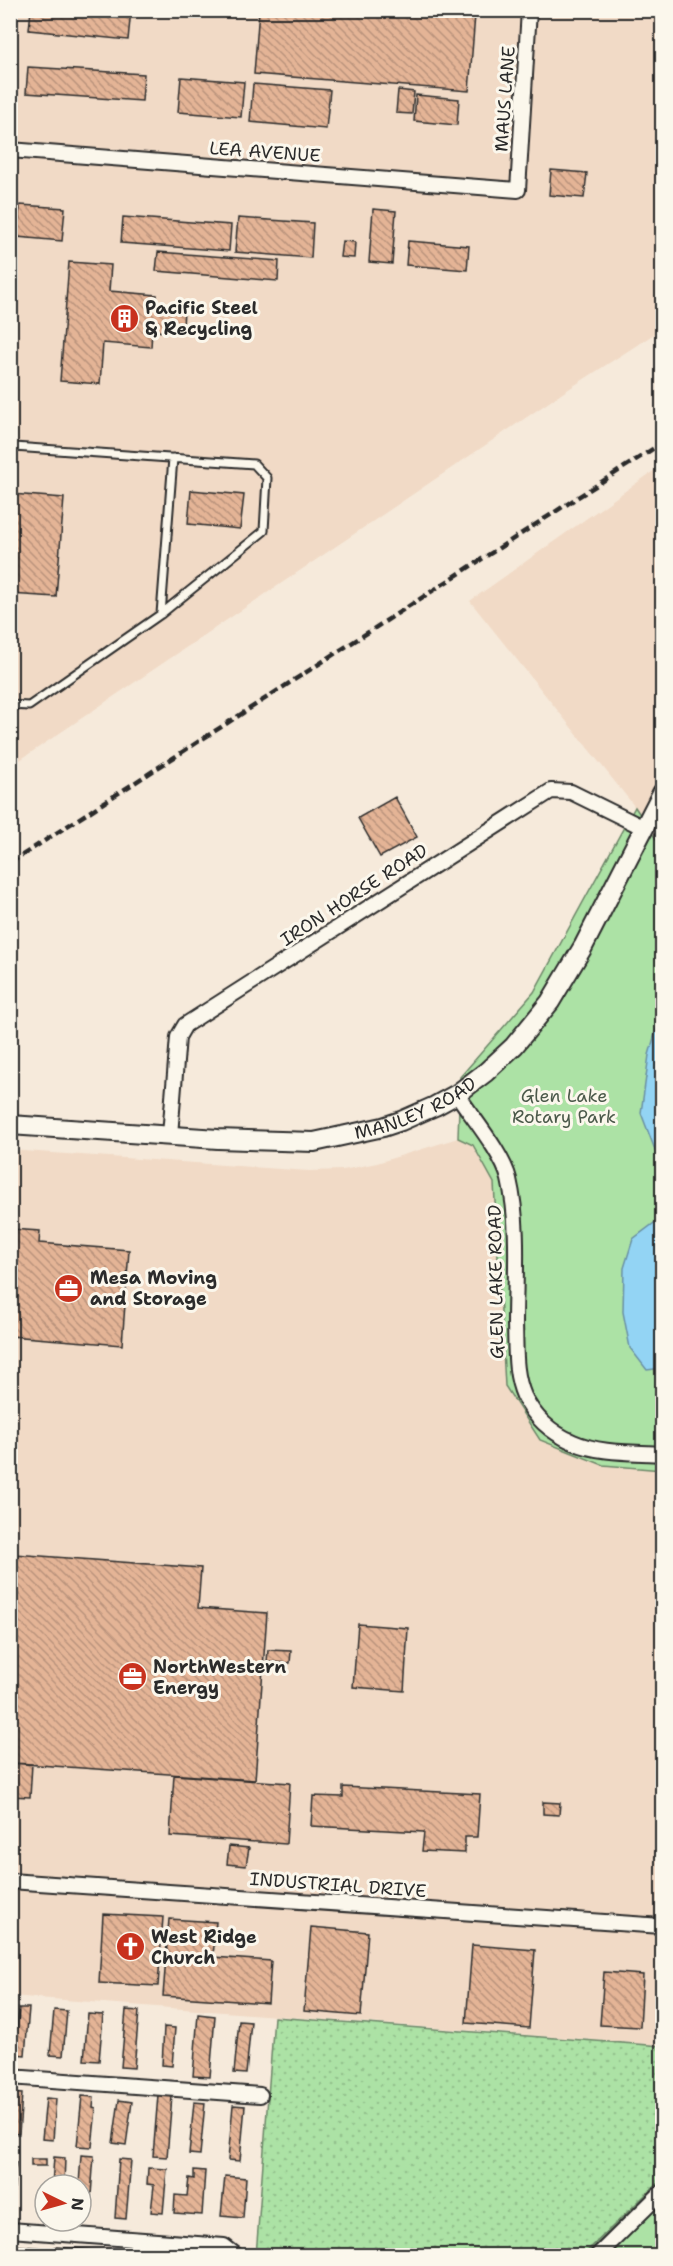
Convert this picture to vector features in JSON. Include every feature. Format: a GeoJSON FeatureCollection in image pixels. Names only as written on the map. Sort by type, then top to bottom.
{"type":"FeatureCollection","features":[{"type":"Feature","properties":{"kind":"street","name":"MAUS LANE"},"geometry":{"type":"LineString","coordinates":[[518,190],[529,10]]}},
{"type":"Feature","properties":{"kind":"street","name":"LEA AVENUE"},"geometry":{"type":"LineString","coordinates":[[10,150],[518,190]]}},
{"type":"Feature","properties":{"kind":"street","name":"IRON HORSE ROAD"},"geometry":{"type":"LineString","coordinates":[[170,1135],[178,1037],[185,1025],[195,1018],[550,791],[571,792],[644,828]]}},
{"type":"Feature","properties":{"kind":"street","name":"MANLEY ROAD"},"geometry":{"type":"LineString","coordinates":[[10,1125],[314,1142],[401,1121],[457,1094],[486,1072],[514,1046],[550,1002],[582,947],[663,793]]}},
{"type":"Feature","properties":{"kind":"street","name":"GLEN LAKE ROAD"},"geometry":{"type":"LineString","coordinates":[[457,1094],[491,1144],[509,1176],[513,1201],[516,1369],[524,1396],[551,1430],[574,1442],[597,1449],[663,1454]]}},
{"type":"Feature","properties":{"kind":"street","name":"INDUSTRIAL DRIVE"},"geometry":{"type":"LineString","coordinates":[[10,1881],[663,1926]]}},
{"type":"Feature","properties":{"kind":"street"},"geometry":{"type":"LineString","coordinates":[[10,2077],[260,2095]]}},
{"type":"Feature","properties":{"kind":"street"},"geometry":{"type":"LineString","coordinates":[[597,2256],[663,2192]]}},
{"type":"Feature","properties":{"kind":"street"},"geometry":{"type":"LineString","coordinates":[[10,2230],[224,2246],[237,2256]]}},
{"type":"Feature","properties":{"kind":"lane"},"geometry":{"type":"LineString","coordinates":[[10,705],[29,706],[161,615],[264,531],[267,478],[254,464],[14,447]]}},
{"type":"Feature","properties":{"kind":"lane"},"geometry":{"type":"LineString","coordinates":[[161,615],[173,458]]}},
{"type":"Feature","properties":{"kind":"shaded area"},"geometry":{"type":"Polygon","coordinates":[[[11,11],[662,11],[662,329],[564,392],[11,766],[11,11]]]}},
{"type":"Feature","properties":{"kind":"shaded area"},"geometry":{"type":"Polygon","coordinates":[[[662,465],[662,848],[635,807],[470,601],[662,465]]]}},
{"type":"Feature","properties":{"kind":"shaded area"},"geometry":{"type":"Polygon","coordinates":[[[458,1138],[473,1145],[494,1183],[505,1387],[540,1440],[603,1465],[662,1470],[662,2045],[11,1996],[10,1150],[309,1171],[343,1170],[377,1163],[458,1138]]]}},
{"type":"Feature","properties":{"kind":"green space","name":"Glen Lake Rotary Park"},"geometry":{"type":"Polygon","coordinates":[[[635,807],[662,848],[662,1470],[603,1465],[540,1440],[505,1386],[494,1183],[473,1145],[458,1138],[460,1077],[534,992],[635,807]]]}},
{"type":"Feature","properties":{"kind":"green space"},"geometry":{"type":"Polygon","coordinates":[[[274,2017],[662,2046],[662,2179],[583,2255],[256,2256],[274,2017]]]}},
{"type":"Feature","properties":{"kind":"green space"},"geometry":{"type":"Polygon","coordinates":[[[662,2179],[662,2255],[605,2255],[589,2250],[662,2179]]]}},
{"type":"Feature","properties":{"kind":"water"},"geometry":{"type":"Polygon","coordinates":[[[662,1014],[662,1181],[657,1155],[641,1113],[649,1055],[662,1014]]]}},
{"type":"Feature","properties":{"kind":"water"},"geometry":{"type":"Polygon","coordinates":[[[662,1198],[662,1368],[647,1370],[630,1348],[623,1312],[624,1268],[633,1239],[658,1220],[662,1198]]]}},
{"type":"Feature","properties":{"kind":"building"},"geometry":{"type":"Polygon","coordinates":[[[31,10],[131,10],[128,40],[29,30],[31,10]]]}},
{"type":"Feature","properties":{"kind":"building"},"geometry":{"type":"Polygon","coordinates":[[[259,10],[414,10],[475,15],[469,91],[254,74],[259,10]]]}},
{"type":"Feature","properties":{"kind":"building"},"geometry":{"type":"Polygon","coordinates":[[[28,67],[144,74],[142,101],[26,93],[28,67]]]}},
{"type":"Feature","properties":{"kind":"building"},"geometry":{"type":"Polygon","coordinates":[[[181,77],[244,82],[241,117],[178,112],[181,77]]]}},
{"type":"Feature","properties":{"kind":"building"},"geometry":{"type":"Polygon","coordinates":[[[253,84],[330,90],[326,129],[250,122],[253,84]]]}},
{"type":"Feature","properties":{"kind":"building"},"geometry":{"type":"Polygon","coordinates":[[[398,90],[414,92],[412,114],[396,113],[398,90]]]}},
{"type":"Feature","properties":{"kind":"building"},"geometry":{"type":"Polygon","coordinates":[[[416,95],[459,99],[457,125],[414,121],[416,95]]]}},
{"type":"Feature","properties":{"kind":"building"},"geometry":{"type":"Polygon","coordinates":[[[551,170],[587,173],[584,198],[549,195],[551,170]]]}},
{"type":"Feature","properties":{"kind":"building"},"geometry":{"type":"Polygon","coordinates":[[[20,205],[65,208],[62,241],[17,237],[20,205]]]}},
{"type":"Feature","properties":{"kind":"building"},"geometry":{"type":"Polygon","coordinates":[[[373,209],[396,211],[392,264],[369,262],[373,209]]]}},
{"type":"Feature","properties":{"kind":"building"},"geometry":{"type":"Polygon","coordinates":[[[123,217],[231,225],[229,251],[121,243],[123,217]]]}},
{"type":"Feature","properties":{"kind":"building"},"geometry":{"type":"Polygon","coordinates":[[[238,218],[313,223],[311,258],[235,252],[238,218]]]}},
{"type":"Feature","properties":{"kind":"building"},"geometry":{"type":"Polygon","coordinates":[[[342,241],[355,242],[354,258],[340,257],[342,241]]]}},
{"type":"Feature","properties":{"kind":"building"},"geometry":{"type":"Polygon","coordinates":[[[408,241],[469,246],[467,270],[406,265],[408,241]]]}},
{"type":"Feature","properties":{"kind":"building"},"geometry":{"type":"Polygon","coordinates":[[[158,252],[279,261],[278,281],[156,271],[158,252]]]}},
{"type":"Feature","properties":{"kind":"building","name":"Pacific Steel & Recycling"},"geometry":{"type":"Polygon","coordinates":[[[69,262],[111,265],[109,291],[157,295],[156,308],[184,310],[183,327],[170,325],[169,332],[152,331],[151,347],[103,343],[100,384],[60,381],[69,262]]]}},
{"type":"Feature","properties":{"kind":"building"},"geometry":{"type":"Polygon","coordinates":[[[191,490],[244,495],[240,529],[188,524],[191,490]]]}},
{"type":"Feature","properties":{"kind":"building"},"geometry":{"type":"Polygon","coordinates":[[[11,494],[64,498],[56,597],[10,594],[11,494]]]}},
{"type":"Feature","properties":{"kind":"building"},"geometry":{"type":"Polygon","coordinates":[[[395,797],[417,837],[380,857],[358,818],[395,797]]]}},
{"type":"Feature","properties":{"kind":"building","name":"Mesa Moving and Storage"},"geometry":{"type":"Polygon","coordinates":[[[10,1229],[40,1231],[39,1243],[129,1250],[122,1345],[10,1336],[10,1229]]]}},
{"type":"Feature","properties":{"kind":"building"},"geometry":{"type":"Polygon","coordinates":[[[14,1554],[201,1568],[198,1608],[267,1613],[255,1780],[10,1763],[17,1659],[10,1658],[10,1596],[14,1554]]]}},
{"type":"Feature","properties":{"kind":"building"},"geometry":{"type":"Polygon","coordinates":[[[358,1624],[408,1628],[404,1691],[353,1687],[358,1624]]]}},
{"type":"Feature","properties":{"kind":"building"},"geometry":{"type":"Polygon","coordinates":[[[268,1650],[291,1651],[290,1663],[267,1662],[268,1650]]]}},
{"type":"Feature","properties":{"kind":"building"},"geometry":{"type":"Polygon","coordinates":[[[10,1763],[32,1764],[30,1797],[10,1796],[10,1763]]]}},
{"type":"Feature","properties":{"kind":"building"},"geometry":{"type":"Polygon","coordinates":[[[174,1775],[290,1783],[286,1844],[170,1836],[174,1775]]]}},
{"type":"Feature","properties":{"kind":"building"},"geometry":{"type":"Polygon","coordinates":[[[343,1787],[480,1794],[477,1837],[465,1837],[465,1853],[422,1851],[424,1832],[311,1826],[313,1796],[343,1797],[343,1787]]]}},
{"type":"Feature","properties":{"kind":"building"},"geometry":{"type":"Polygon","coordinates":[[[543,1802],[560,1803],[559,1815],[543,1814],[543,1802]]]}},
{"type":"Feature","properties":{"kind":"building"},"geometry":{"type":"Polygon","coordinates":[[[229,1846],[249,1848],[246,1866],[227,1864],[229,1846]]]}},
{"type":"Feature","properties":{"kind":"building"},"geometry":{"type":"Polygon","coordinates":[[[103,1914],[163,1917],[158,1986],[99,1983],[103,1914]]]}},
{"type":"Feature","properties":{"kind":"building"},"geometry":{"type":"Polygon","coordinates":[[[169,1919],[216,1922],[213,1957],[271,1961],[268,2003],[163,1996],[169,1919]]]}},
{"type":"Feature","properties":{"kind":"building"},"geometry":{"type":"Polygon","coordinates":[[[311,1927],[368,1932],[361,2016],[304,2011],[311,1927]]]}},
{"type":"Feature","properties":{"kind":"building"},"geometry":{"type":"Polygon","coordinates":[[[472,1945],[535,1950],[529,2028],[466,2023],[472,1945]]]}},
{"type":"Feature","properties":{"kind":"building"},"geometry":{"type":"Polygon","coordinates":[[[604,1972],[643,1975],[640,2027],[600,2025],[604,1972]]]}},
{"type":"Feature","properties":{"kind":"building"},"geometry":{"type":"Polygon","coordinates":[[[19,2008],[29,2008],[25,2055],[15,2054],[19,2008]]]}},
{"type":"Feature","properties":{"kind":"building"},"geometry":{"type":"Polygon","coordinates":[[[54,2010],[67,2011],[63,2056],[50,2055],[54,2010]]]}},
{"type":"Feature","properties":{"kind":"building"},"geometry":{"type":"Polygon","coordinates":[[[126,2010],[139,2011],[134,2068],[121,2067],[126,2010]]]}},
{"type":"Feature","properties":{"kind":"building"},"geometry":{"type":"Polygon","coordinates":[[[88,2014],[103,2015],[99,2061],[84,2060],[88,2014]]]}},
{"type":"Feature","properties":{"kind":"building"},"geometry":{"type":"Polygon","coordinates":[[[198,2014],[215,2016],[210,2077],[193,2076],[198,2014]]]}},
{"type":"Feature","properties":{"kind":"building"},"geometry":{"type":"Polygon","coordinates":[[[239,2021],[251,2022],[246,2074],[234,2073],[239,2021]]]}},
{"type":"Feature","properties":{"kind":"building"},"geometry":{"type":"Polygon","coordinates":[[[164,2027],[175,2028],[172,2066],[162,2065],[164,2027]]]}},
{"type":"Feature","properties":{"kind":"building"},"geometry":{"type":"Polygon","coordinates":[[[10,2093],[22,2094],[19,2134],[10,2133],[10,2093]]]}},
{"type":"Feature","properties":{"kind":"building"},"geometry":{"type":"Polygon","coordinates":[[[158,2095],[172,2096],[167,2157],[153,2156],[158,2095]]]}},
{"type":"Feature","properties":{"kind":"building"},"geometry":{"type":"Polygon","coordinates":[[[82,2096],[94,2097],[93,2108],[96,2109],[92,2147],[77,2146],[82,2096]]]}},
{"type":"Feature","properties":{"kind":"building"},"geometry":{"type":"Polygon","coordinates":[[[46,2098],[56,2099],[53,2140],[42,2139],[46,2098]]]}},
{"type":"Feature","properties":{"kind":"building"},"geometry":{"type":"Polygon","coordinates":[[[119,2100],[132,2102],[126,2145],[113,2143],[119,2100]]]}},
{"type":"Feature","properties":{"kind":"building"},"geometry":{"type":"Polygon","coordinates":[[[194,2102],[205,2103],[200,2155],[189,2154],[194,2102]]]}},
{"type":"Feature","properties":{"kind":"building"},"geometry":{"type":"Polygon","coordinates":[[[233,2105],[245,2106],[240,2161],[228,2160],[233,2105]]]}},
{"type":"Feature","properties":{"kind":"building"},"geometry":{"type":"Polygon","coordinates":[[[81,2155],[94,2156],[93,2173],[80,2173],[81,2155]]]}},
{"type":"Feature","properties":{"kind":"building"},"geometry":{"type":"Polygon","coordinates":[[[54,2157],[65,2158],[64,2173],[53,2173],[54,2157]]]}},
{"type":"Feature","properties":{"kind":"building"},"geometry":{"type":"Polygon","coordinates":[[[31,2159],[46,2159],[46,2166],[31,2166],[31,2159]]]}},
{"type":"Feature","properties":{"kind":"building"},"geometry":{"type":"Polygon","coordinates":[[[119,2159],[131,2160],[126,2219],[115,2218],[119,2159]]]}},
{"type":"Feature","properties":{"kind":"building"},"geometry":{"type":"Polygon","coordinates":[[[10,2162],[16,2162],[13,2197],[10,2197],[10,2162]]]}},
{"type":"Feature","properties":{"kind":"building"},"geometry":{"type":"Polygon","coordinates":[[[148,2168],[167,2169],[163,2213],[151,2212],[154,2185],[147,2184],[148,2168]]]}},
{"type":"Feature","properties":{"kind":"building"},"geometry":{"type":"Polygon","coordinates":[[[194,2170],[205,2171],[202,2215],[174,2213],[175,2195],[187,2196],[189,2178],[194,2179],[194,2170]]]}},
{"type":"Feature","properties":{"kind":"building"},"geometry":{"type":"Polygon","coordinates":[[[225,2176],[246,2178],[243,2218],[221,2216],[225,2176]]]}},
{"type":"Feature","properties":{"kind":"building"},"geometry":{"type":"Polygon","coordinates":[[[10,2245],[43,2248],[42,2256],[10,2256],[10,2245]]]}},
{"type":"Feature","properties":{"kind":"building"},"geometry":{"type":"Polygon","coordinates":[[[55,2247],[107,2251],[106,2256],[54,2256],[55,2247]]]}},
{"type":"Feature","properties":{"kind":"building"},"geometry":{"type":"Polygon","coordinates":[[[116,2251],[165,2256],[116,2256],[116,2251]]]}},
{"type":"Feature","properties":{"kind":"railway"},"geometry":{"type":"LineString","coordinates":[[10,863],[662,443]]}},
{"type":"Feature","properties":{"kind":"place","name":"Pacific Steel & Recycling"},"geometry":{"type":"Point","coordinates":[124,318]}},
{"type":"Feature","properties":{"kind":"place","name":"Mesa Moving and Storage"},"geometry":{"type":"Point","coordinates":[69,1288]}},
{"type":"Feature","properties":{"kind":"place","name":"NorthWestern Energy"},"geometry":{"type":"Point","coordinates":[132,1677]}},
{"type":"Feature","properties":{"kind":"place","name":"West Ridge Church"},"geometry":{"type":"Point","coordinates":[130,1947]}}]}
